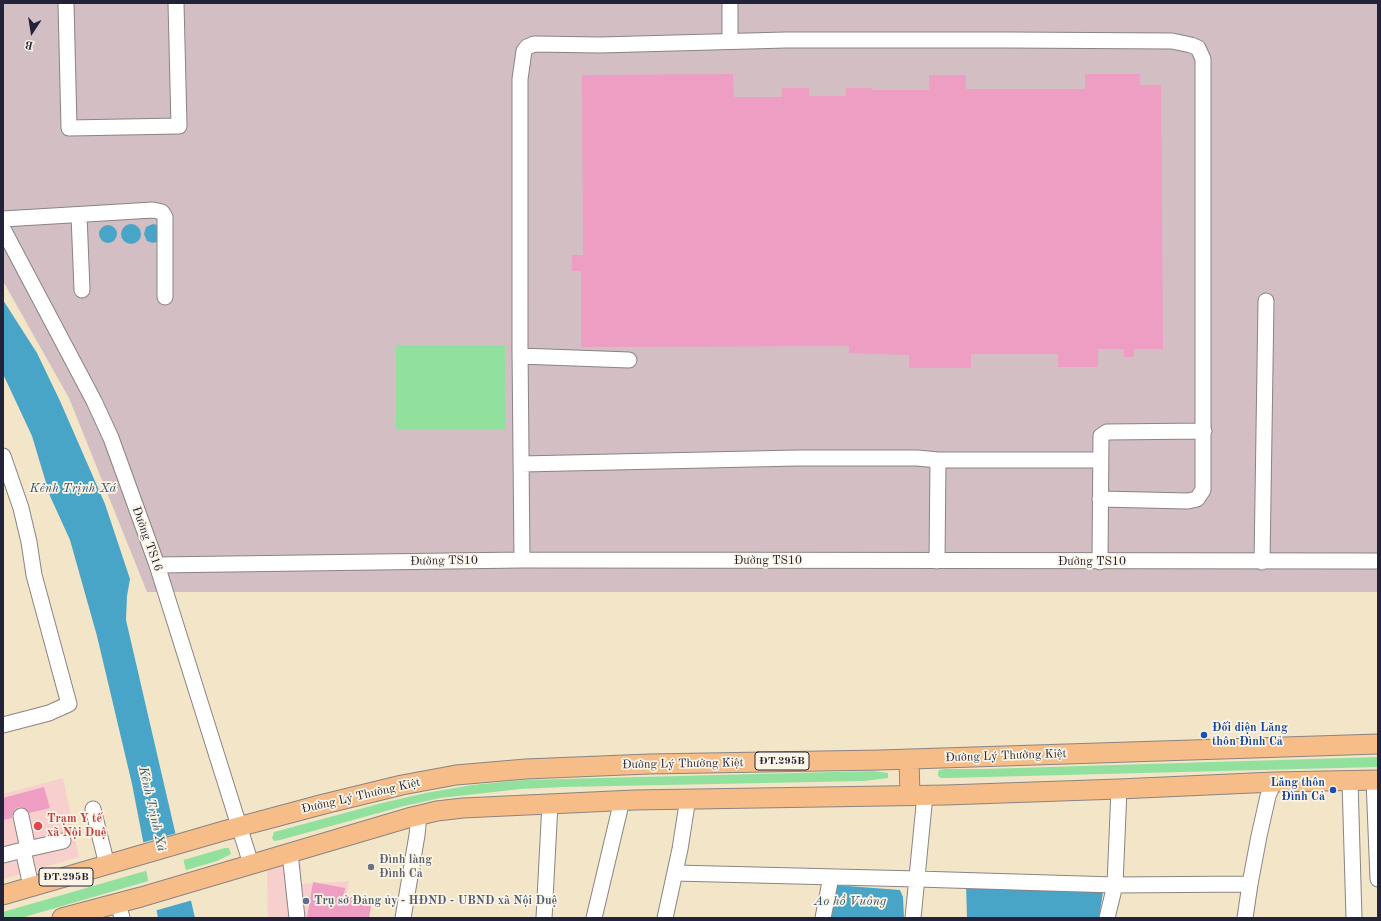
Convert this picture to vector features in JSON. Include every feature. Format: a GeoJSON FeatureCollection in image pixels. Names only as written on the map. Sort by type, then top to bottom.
{"type":"FeatureCollection","features":[{"type":"Feature","properties":{"kind":"main road","name":"Đường Lý Thường Kiệt"},"geometry":{"type":"LineString","coordinates":[[3,895],[30,886],[240,827],[367,793],[456,775],[526,769],[649,764],[909,759],[1378,744]]}},
{"type":"Feature","properties":{"kind":"main road"},"geometry":{"type":"LineString","coordinates":[[909,759],[918,795]]}},
{"type":"Feature","properties":{"kind":"main road"},"geometry":{"type":"LineString","coordinates":[[62,918],[120,910],[141,897],[203,878],[419,815],[463,808],[622,800],[918,795],[1119,789],[1274,782],[1376,780]]}},
{"type":"Feature","properties":{"kind":"street"},"geometry":{"type":"LineString","coordinates":[[66,3],[70,128],[178,126],[176,3]]}},
{"type":"Feature","properties":{"kind":"street"},"geometry":{"type":"LineString","coordinates":[[730,3],[730,41]]}},
{"type":"Feature","properties":{"kind":"street"},"geometry":{"type":"LineString","coordinates":[[522,560],[520,79],[524,51],[527,46],[534,44],[600,45],[786,40],[1172,41],[1198,48],[1204,65],[1203,490],[1197,499],[1188,501],[1100,499]]}},
{"type":"Feature","properties":{"kind":"street"},"geometry":{"type":"LineString","coordinates":[[3,219],[153,210],[162,212],[165,217],[165,297]]}},
{"type":"Feature","properties":{"kind":"street"},"geometry":{"type":"LineString","coordinates":[[79,215],[82,290]]}},
{"type":"Feature","properties":{"kind":"street","name":"Đường TS16"},"geometry":{"type":"LineString","coordinates":[[3,230],[94,401],[111,438],[157,565],[251,864]]}},
{"type":"Feature","properties":{"kind":"street"},"geometry":{"type":"LineString","coordinates":[[1262,562],[1266,301]]}},
{"type":"Feature","properties":{"kind":"street"},"geometry":{"type":"LineString","coordinates":[[520,356],[629,360]]}},
{"type":"Feature","properties":{"kind":"street"},"geometry":{"type":"LineString","coordinates":[[1100,562],[1101,436],[1107,432],[1204,431]]}},
{"type":"Feature","properties":{"kind":"street"},"geometry":{"type":"LineString","coordinates":[[3,456],[21,508],[36,582],[69,704],[49,713],[3,724]]}},
{"type":"Feature","properties":{"kind":"street"},"geometry":{"type":"LineString","coordinates":[[521,464],[798,458],[1100,460]]}},
{"type":"Feature","properties":{"kind":"street"},"geometry":{"type":"LineString","coordinates":[[937,561],[938,460]]}},
{"type":"Feature","properties":{"kind":"street","name":"Đường TS10"},"geometry":{"type":"LineString","coordinates":[[157,565],[522,560],[1100,562],[1378,561]]}},
{"type":"Feature","properties":{"kind":"street"},"geometry":{"type":"LineString","coordinates":[[1376,780],[1378,879]]}},
{"type":"Feature","properties":{"kind":"street"},"geometry":{"type":"LineString","coordinates":[[1350,781],[1354,918]]}},
{"type":"Feature","properties":{"kind":"street"},"geometry":{"type":"LineString","coordinates":[[1245,918],[1250,884],[1267,803],[1274,782]]}},
{"type":"Feature","properties":{"kind":"street"},"geometry":{"type":"LineString","coordinates":[[1108,918],[1115,885],[1119,789]]}},
{"type":"Feature","properties":{"kind":"street"},"geometry":{"type":"LineString","coordinates":[[913,918],[917,879],[918,795]]}},
{"type":"Feature","properties":{"kind":"street"},"geometry":{"type":"LineString","coordinates":[[665,918],[675,874],[688,798]]}},
{"type":"Feature","properties":{"kind":"street"},"geometry":{"type":"LineString","coordinates":[[594,918],[622,800]]}},
{"type":"Feature","properties":{"kind":"street"},"geometry":{"type":"LineString","coordinates":[[544,918],[550,803]]}},
{"type":"Feature","properties":{"kind":"street"},"geometry":{"type":"LineString","coordinates":[[93,809],[107,865]]}},
{"type":"Feature","properties":{"kind":"street"},"geometry":{"type":"LineString","coordinates":[[403,918],[417,836],[419,815]]}},
{"type":"Feature","properties":{"kind":"street"},"geometry":{"type":"LineString","coordinates":[[21,816],[30,886]]}},
{"type":"Feature","properties":{"kind":"street"},"geometry":{"type":"LineString","coordinates":[[3,855],[63,841]]}},
{"type":"Feature","properties":{"kind":"street"},"geometry":{"type":"LineString","coordinates":[[290,853],[297,918]]}},
{"type":"Feature","properties":{"kind":"street"},"geometry":{"type":"LineString","coordinates":[[675,874],[1115,885],[1250,884]]}},
{"type":"Feature","properties":{"kind":"street"},"geometry":{"type":"LineString","coordinates":[[823,918],[831,877]]}},
{"type":"Feature","properties":{"kind":"shaded area"},"geometry":{"type":"Polygon","coordinates":[[[3,3],[1378,3],[1378,592],[147,592],[69,398],[3,281],[3,3]]]}},
{"type":"Feature","properties":{"kind":"shaded area","name":"Trạm Y tế xã Nội Duệ"},"geometry":{"type":"Polygon","coordinates":[[[63,778],[79,857],[3,879],[3,794],[63,778]]]}},
{"type":"Feature","properties":{"kind":"shaded area","name":"Trụ sở Đảng ủy - HĐND - UBND xã Nội Duệ"},"geometry":{"type":"Polygon","coordinates":[[[300,854],[302,884],[349,881],[342,918],[268,918],[267,867],[300,854]]]}},
{"type":"Feature","properties":{"kind":"green space"},"geometry":{"type":"Polygon","coordinates":[[[396,345],[505,345],[505,429],[396,429],[396,345]]]}},
{"type":"Feature","properties":{"kind":"green space"},"geometry":{"type":"Polygon","coordinates":[[[1378,757],[1378,767],[947,778],[941,778],[938,776],[939,770],[945,769],[1378,757]]]}},
{"type":"Feature","properties":{"kind":"green space"},"geometry":{"type":"Polygon","coordinates":[[[874,771],[888,773],[888,778],[864,781],[520,789],[440,798],[404,806],[280,840],[274,841],[272,838],[274,832],[382,803],[472,785],[524,780],[874,771]]]}},
{"type":"Feature","properties":{"kind":"green space"},"geometry":{"type":"Polygon","coordinates":[[[229,848],[231,854],[217,861],[21,918],[3,918],[3,912],[229,848]]]}},
{"type":"Feature","properties":{"kind":"water"},"geometry":{"type":"Polygon","coordinates":[[[131,224],[138,227],[141,234],[138,241],[131,244],[124,241],[121,234],[124,227],[131,224]]]}},
{"type":"Feature","properties":{"kind":"water"},"geometry":{"type":"Polygon","coordinates":[[[153,224],[160,226],[159,241],[153,243],[147,241],[144,234],[146,227],[153,224]]]}},
{"type":"Feature","properties":{"kind":"water"},"geometry":{"type":"Polygon","coordinates":[[[104,225],[112,225],[117,230],[115,241],[112,243],[104,243],[99,238],[99,230],[104,225]]]}},
{"type":"Feature","properties":{"kind":"water","name":"Kênh Trịnh Xá"},"geometry":{"type":"Polygon","coordinates":[[[3,300],[37,353],[60,401],[105,504],[130,579],[127,596],[126,620],[195,918],[158,918],[132,784],[97,636],[70,540],[50,496],[32,436],[3,374],[3,300]]]}},
{"type":"Feature","properties":{"kind":"water"},"geometry":{"type":"Polygon","coordinates":[[[966,883],[1103,892],[1099,918],[967,918],[966,883]]]}},
{"type":"Feature","properties":{"kind":"water","name":"Ao hồ Vuông"},"geometry":{"type":"Polygon","coordinates":[[[834,885],[900,890],[903,897],[904,918],[828,918],[834,885]]]}},
{"type":"Feature","properties":{"kind":"pier"},"geometry":{"type":"Polygon","coordinates":[[[177,833],[193,900],[154,911],[141,843],[177,833]]]}},
{"type":"Feature","properties":{"kind":"building"},"geometry":{"type":"Polygon","coordinates":[[[733,74],[734,97],[782,97],[782,88],[809,88],[809,96],[846,96],[846,88],[872,88],[872,90],[929,90],[929,75],[966,75],[966,89],[1085,89],[1085,74],[1140,74],[1140,85],[1161,85],[1163,349],[1134,349],[1134,357],[1124,357],[1124,349],[1098,349],[1098,367],[1058,367],[1058,354],[971,354],[971,368],[909,368],[909,355],[849,353],[849,346],[581,347],[581,271],[572,271],[572,255],[583,255],[582,75],[733,74]]]}},
{"type":"Feature","properties":{"kind":"building"},"geometry":{"type":"Polygon","coordinates":[[[44,787],[50,808],[29,813],[24,808],[19,807],[15,809],[12,818],[3,820],[3,798],[44,787]]]}},
{"type":"Feature","properties":{"kind":"building"},"geometry":{"type":"Polygon","coordinates":[[[313,882],[345,888],[344,896],[372,900],[369,918],[307,918],[313,882]]]}},
{"type":"Feature","properties":{"kind":"place","name":"Đối diện Lăng thôn Đình Cả"},"geometry":{"type":"Point","coordinates":[1204,735]}},
{"type":"Feature","properties":{"kind":"place","name":"Lăng thôn Đình Cả"},"geometry":{"type":"Point","coordinates":[1333,790]}},
{"type":"Feature","properties":{"kind":"place","name":"Trạm Y tế xã Nội Duệ"},"geometry":{"type":"Point","coordinates":[38,826]}},
{"type":"Feature","properties":{"kind":"place","name":"Đình làng Đình Cả"},"geometry":{"type":"Point","coordinates":[371,867]}},
{"type":"Feature","properties":{"kind":"place","name":"Trụ sở Đảng ủy - HĐND - UBND xã Nội Duệ"},"geometry":{"type":"Point","coordinates":[306,901]}}]}
